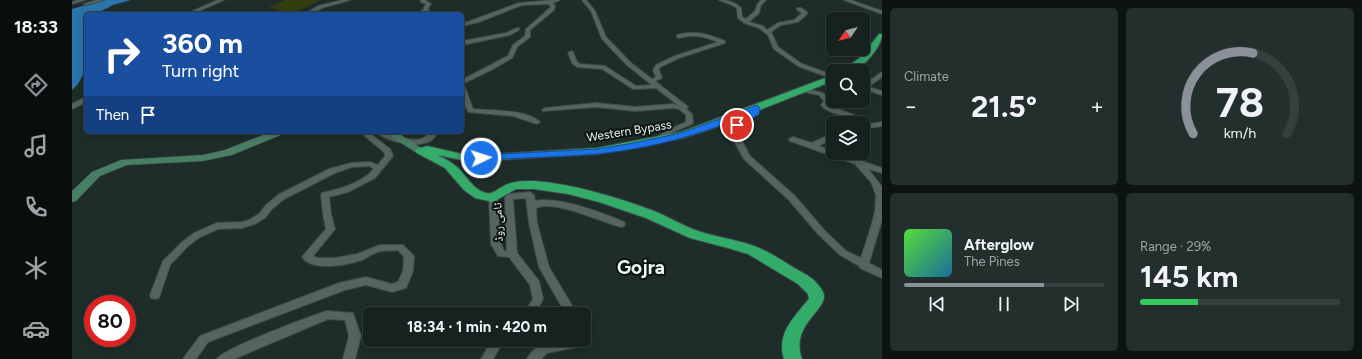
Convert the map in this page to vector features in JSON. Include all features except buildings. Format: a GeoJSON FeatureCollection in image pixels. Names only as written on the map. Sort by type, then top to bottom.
{"type":"FeatureCollection","features":[{"type":"Feature","properties":{"kind":"highway"},"geometry":{"type":"LineString","coordinates":[[856,64],[865,58],[881,40]]}},
{"type":"Feature","properties":{"kind":"highway","name":"Western Bypass"},"geometry":{"type":"LineString","coordinates":[[420,151],[425,149],[462,157],[481,158],[597,151],[655,141],[683,135],[707,127],[826,80]]}},
{"type":"Feature","properties":{"kind":"highway"},"geometry":{"type":"LineString","coordinates":[[420,151],[448,166],[476,194],[483,198],[493,198],[504,190],[518,185],[541,186],[569,190],[649,215],[696,235],[754,251],[801,279],[813,288],[816,294],[816,300],[795,326],[790,345],[790,352],[793,359]]}},
{"type":"Feature","properties":{"kind":"main road"},"geometry":{"type":"LineString","coordinates":[[72,198],[96,174],[125,162],[203,158],[228,153],[275,134]]}},
{"type":"Feature","properties":{"kind":"main road"},"geometry":{"type":"LineString","coordinates":[[393,134],[420,151]]}},
{"type":"Feature","properties":{"kind":"street"},"geometry":{"type":"LineString","coordinates":[[72,3],[102,0]]}},
{"type":"Feature","properties":{"kind":"street"},"geometry":{"type":"LineString","coordinates":[[193,12],[222,0]]}},
{"type":"Feature","properties":{"kind":"street"},"geometry":{"type":"LineString","coordinates":[[311,12],[348,0]]}},
{"type":"Feature","properties":{"kind":"street"},"geometry":{"type":"LineString","coordinates":[[423,12],[427,10],[426,8],[429,4],[423,1],[424,0]]}},
{"type":"Feature","properties":{"kind":"street"},"geometry":{"type":"LineString","coordinates":[[464,25],[476,22],[521,3],[550,2],[558,0]]}},
{"type":"Feature","properties":{"kind":"street"},"geometry":{"type":"LineString","coordinates":[[584,0],[593,11],[604,38],[630,64],[656,86],[690,110],[690,123],[671,131],[655,141]]}},
{"type":"Feature","properties":{"kind":"street"},"geometry":{"type":"LineString","coordinates":[[721,0],[734,4],[739,8],[740,17],[746,22],[761,27],[767,32],[772,38],[776,48],[800,65],[826,74]]}},
{"type":"Feature","properties":{"kind":"street"},"geometry":{"type":"LineString","coordinates":[[746,22],[757,12],[759,5],[764,0]]}},
{"type":"Feature","properties":{"kind":"street"},"geometry":{"type":"LineString","coordinates":[[846,0],[882,13]]}},
{"type":"Feature","properties":{"kind":"street"},"geometry":{"type":"LineString","coordinates":[[464,81],[510,57],[515,46],[527,37],[528,30],[552,9],[553,6],[550,2]]}},
{"type":"Feature","properties":{"kind":"street"},"geometry":{"type":"LineString","coordinates":[[322,12],[333,8]]}},
{"type":"Feature","properties":{"kind":"street"},"geometry":{"type":"LineString","coordinates":[[767,32],[780,24],[796,21],[804,13],[799,9]]}},
{"type":"Feature","properties":{"kind":"street"},"geometry":{"type":"LineString","coordinates":[[464,43],[508,34],[517,29]]}},
{"type":"Feature","properties":{"kind":"street"},"geometry":{"type":"LineString","coordinates":[[651,81],[659,78],[656,70],[658,66],[677,57],[723,42],[701,33],[691,33],[679,36]]}},
{"type":"Feature","properties":{"kind":"street"},"geometry":{"type":"LineString","coordinates":[[571,53],[575,64],[579,66],[603,67],[635,88],[656,86]]}},
{"type":"Feature","properties":{"kind":"street"},"geometry":{"type":"LineString","coordinates":[[870,82],[882,74]]}},
{"type":"Feature","properties":{"kind":"street"},"geometry":{"type":"LineString","coordinates":[[804,90],[821,94],[828,100],[824,105],[827,108],[851,115]]}},
{"type":"Feature","properties":{"kind":"street"},"geometry":{"type":"LineString","coordinates":[[870,90],[882,94]]}},
{"type":"Feature","properties":{"kind":"street"},"geometry":{"type":"LineString","coordinates":[[464,93],[470,111],[511,114],[532,119],[537,122]]}},
{"type":"Feature","properties":{"kind":"street"},"geometry":{"type":"LineString","coordinates":[[72,107],[84,100]]}},
{"type":"Feature","properties":{"kind":"street"},"geometry":{"type":"LineString","coordinates":[[545,110],[596,105],[635,109],[673,106],[681,108],[689,114]]}},
{"type":"Feature","properties":{"kind":"street"},"geometry":{"type":"LineString","coordinates":[[757,108],[756,113],[734,128],[738,141],[747,157],[792,198],[821,232],[843,254],[882,274]]}},
{"type":"Feature","properties":{"kind":"street"},"geometry":{"type":"LineString","coordinates":[[870,125],[882,124]]}},
{"type":"Feature","properties":{"kind":"street"},"geometry":{"type":"LineString","coordinates":[[189,359],[204,339],[343,286],[366,281],[392,288],[402,285],[408,271],[409,256],[400,247],[380,248],[359,257],[335,262],[316,262],[307,258],[331,229],[327,214],[325,195],[355,185],[372,176],[389,156],[387,151],[366,134]]}},
{"type":"Feature","properties":{"kind":"street"},"geometry":{"type":"LineString","coordinates":[[384,134],[404,140],[423,142],[430,139],[433,134]]}},
{"type":"Feature","properties":{"kind":"street"},"geometry":{"type":"LineString","coordinates":[[793,139],[882,171]]}},
{"type":"Feature","properties":{"kind":"street"},"geometry":{"type":"LineString","coordinates":[[813,146],[826,139]]}},
{"type":"Feature","properties":{"kind":"street"},"geometry":{"type":"LineString","coordinates":[[155,295],[166,263],[185,244],[197,235],[217,226],[242,225],[252,222],[262,216],[269,206],[281,196],[332,171],[352,165],[370,164],[379,168]]}},
{"type":"Feature","properties":{"kind":"street"},"geometry":{"type":"LineString","coordinates":[[860,164],[872,179],[880,194],[878,218],[863,265]]}},
{"type":"Feature","properties":{"kind":"street","name":"ٹامی روڈ"},"geometry":{"type":"LineString","coordinates":[[493,198],[496,244],[501,254],[512,254],[509,197],[530,195],[532,206]]}},
{"type":"Feature","properties":{"kind":"street"},"geometry":{"type":"LineString","coordinates":[[568,307],[544,267],[533,223],[532,206],[538,202],[558,205],[606,218],[621,224]]}},
{"type":"Feature","properties":{"kind":"street"},"geometry":{"type":"LineString","coordinates":[[512,254],[536,284],[538,299],[533,307]]}},
{"type":"Feature","properties":{"kind":"street"},"geometry":{"type":"LineString","coordinates":[[223,359],[242,349],[327,315],[349,316],[355,336],[349,359]]}},
{"type":"Feature","properties":{"kind":"street"},"geometry":{"type":"LineString","coordinates":[[487,359],[494,347]]}},
{"type":"Feature","properties":{"kind":"street"},"geometry":{"type":"LineString","coordinates":[[532,359],[544,349],[555,347]]}},
{"type":"Feature","properties":{"kind":"green space"},"geometry":{"type":"Polygon","coordinates":[[[286,0],[319,1],[296,12],[285,12],[268,7],[286,0]]]}},
{"type":"Feature","properties":{"kind":"water"},"geometry":{"type":"Polygon","coordinates":[[[104,0],[131,0],[113,5],[100,12],[84,12],[84,73],[78,84],[72,90],[72,9],[104,0]]]}},
{"type":"Feature","properties":{"kind":"district","name":"Gojra"},"geometry":{"type":"Point","coordinates":[641,267]}},
{"type":"Feature","properties":{"kind":"route"},"geometry":{"type":"LineString","coordinates":[[481,158],[597,151],[628,146],[683,135],[757,108],[756,113],[737,125]]}}]}
